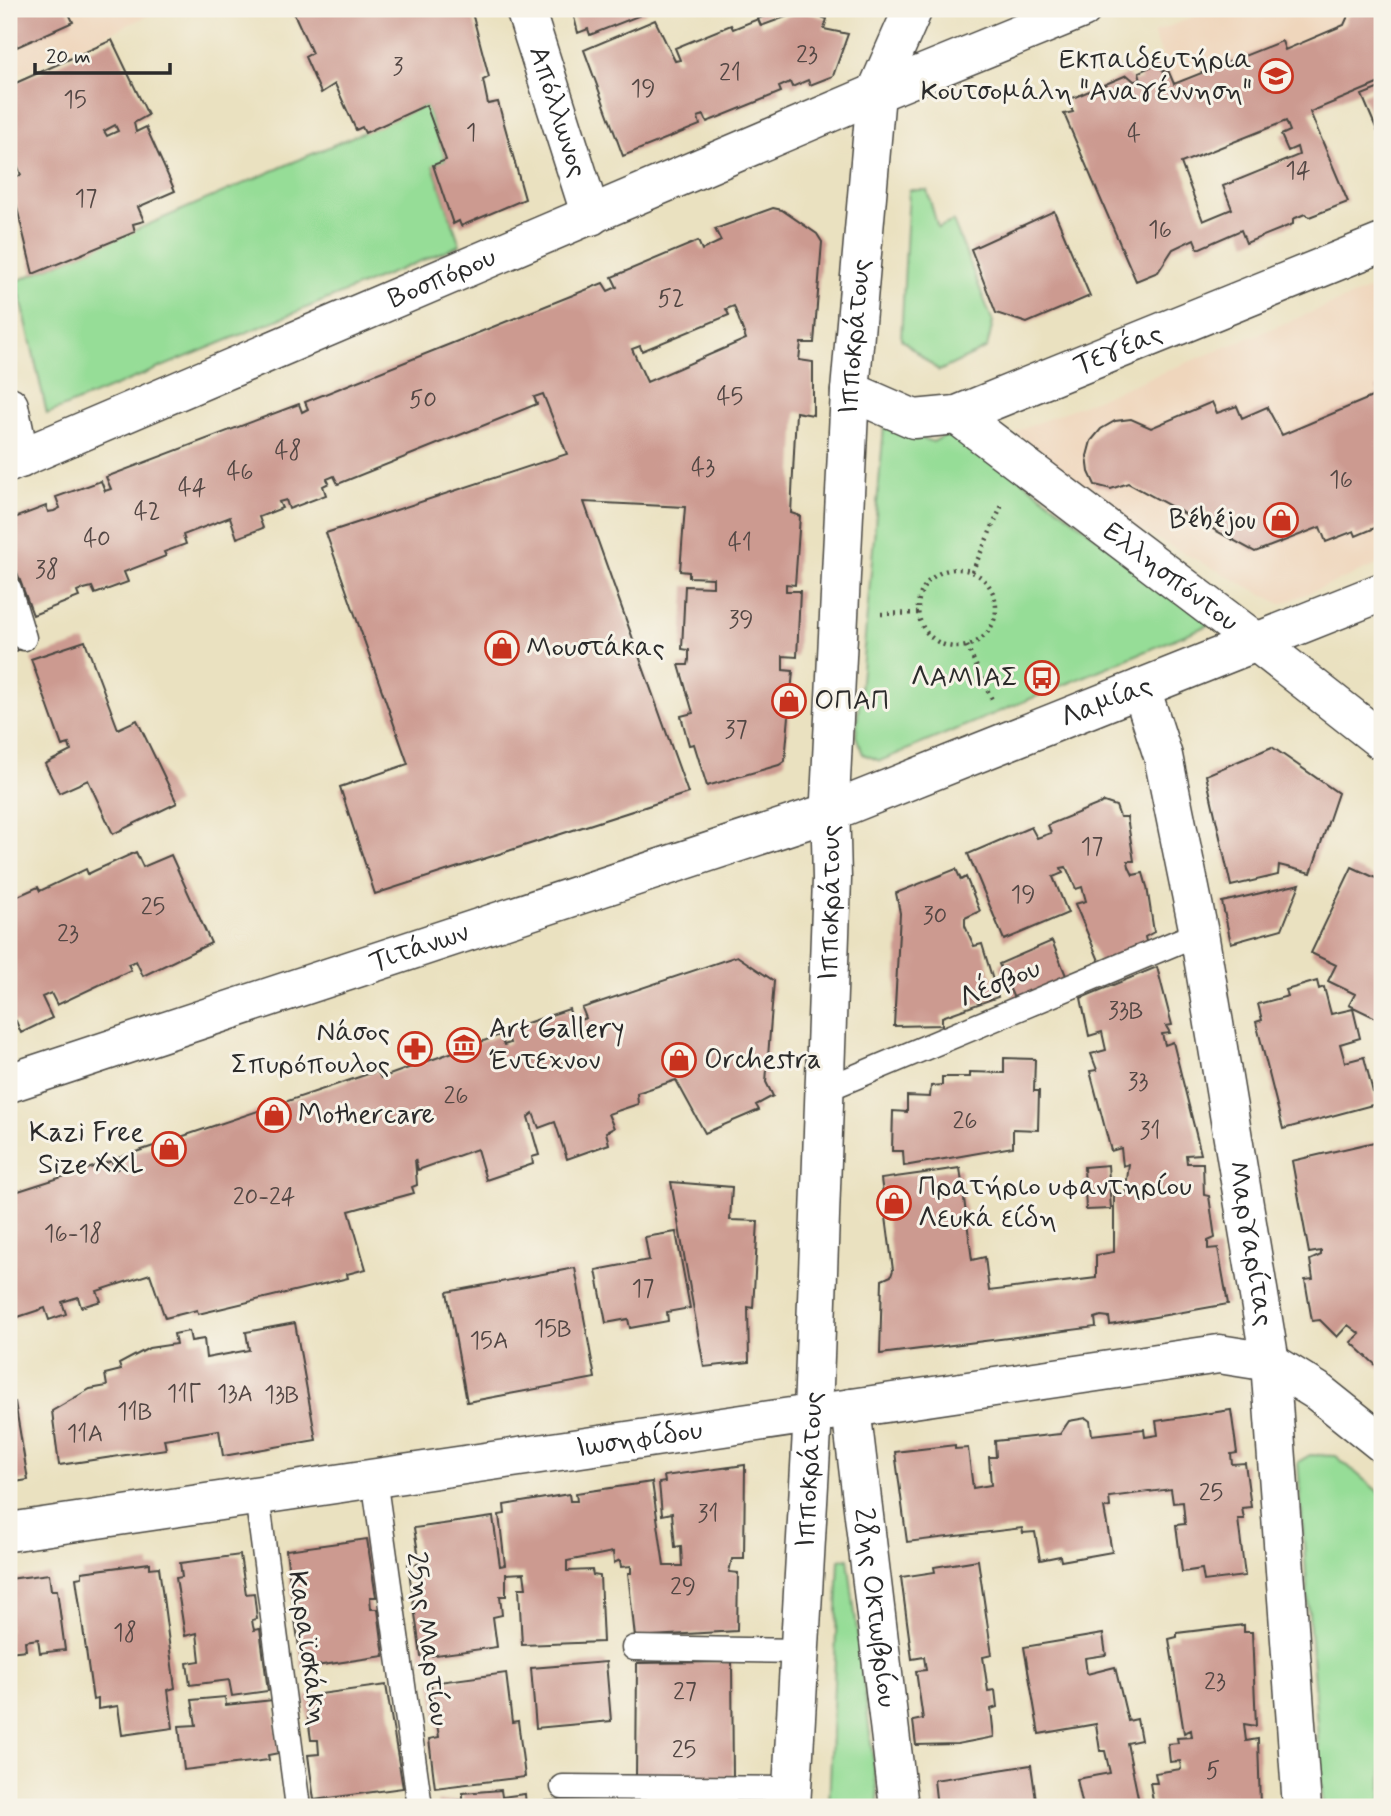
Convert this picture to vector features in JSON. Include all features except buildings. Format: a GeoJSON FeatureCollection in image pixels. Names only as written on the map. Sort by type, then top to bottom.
{"type":"FeatureCollection","features":[{"type":"Feature","properties":{"kind":"street","name":"Απόλλωνος"},"geometry":{"type":"LineString","coordinates":[[525,9],[591,216]]}},
{"type":"Feature","properties":{"kind":"street","name":"Ιπποκράτους"},"geometry":{"type":"LineString","coordinates":[[792,1798],[813,1413],[832,879],[830,806],[850,391],[876,93],[914,9]]}},
{"type":"Feature","properties":{"kind":"street","name":"Βοσπόρου"},"geometry":{"type":"LineString","coordinates":[[15,461],[876,93],[1082,9]]}},
{"type":"Feature","properties":{"kind":"street","name":"Τεγέας"},"geometry":{"type":"LineString","coordinates":[[850,391],[914,418],[957,415],[1382,243]]}},
{"type":"Feature","properties":{"kind":"street"},"geometry":{"type":"LineString","coordinates":[[9,406],[15,461]]}},
{"type":"Feature","properties":{"kind":"street","name":"Ελλησπόντου"},"geometry":{"type":"LineString","coordinates":[[957,415],[1252,638],[1382,741]]}},
{"type":"Feature","properties":{"kind":"street","name":"Λαμίας"},"geometry":{"type":"LineString","coordinates":[[830,806],[1141,688],[1252,638],[1382,592]]}},
{"type":"Feature","properties":{"kind":"street","name":"Μαργαρίτας"},"geometry":{"type":"LineString","coordinates":[[1141,688],[1163,756],[1199,933],[1270,1362],[1302,1807]]}},
{"type":"Feature","properties":{"kind":"street","name":"Τιτάνων"},"geometry":{"type":"LineString","coordinates":[[9,1083],[830,806]]}},
{"type":"Feature","properties":{"kind":"street","name":"Ιωσηφίδου"},"geometry":{"type":"LineString","coordinates":[[9,1532],[1219,1354],[1270,1362]]}},
{"type":"Feature","properties":{"kind":"street"},"geometry":{"type":"LineString","coordinates":[[1270,1362],[1317,1391],[1382,1443]]}},
{"type":"Feature","properties":{"kind":"street","name":"28ης Οκτωβρίου"},"geometry":{"type":"LineString","coordinates":[[851,1408],[899,1807]]}},
{"type":"Feature","properties":{"kind":"lane"},"geometry":{"type":"LineString","coordinates":[[9,589],[24,638]]}},
{"type":"Feature","properties":{"kind":"lane","name":"Λέσβου"},"geometry":{"type":"LineString","coordinates":[[824,1090],[1199,933]]}},
{"type":"Feature","properties":{"kind":"lane","name":"25ης Μαρτίου"},"geometry":{"type":"LineString","coordinates":[[374,1478],[420,1807]]}},
{"type":"Feature","properties":{"kind":"lane","name":"Καραϊσκάκη"},"geometry":{"type":"LineString","coordinates":[[257,1496],[298,1807]]}},
{"type":"Feature","properties":{"kind":"lane"},"geometry":{"type":"LineString","coordinates":[[634,1648],[800,1651]]}},
{"type":"Feature","properties":{"kind":"lane"},"geometry":{"type":"LineString","coordinates":[[563,1787],[792,1798]]}},
{"type":"Feature","properties":{"kind":"path"},"geometry":{"type":"LineString","coordinates":[[972,572],[1003,504],[1029,470]]}},
{"type":"Feature","properties":{"kind":"path"},"geometry":{"type":"LineString","coordinates":[[991,497],[1013,512]]}},
{"type":"Feature","properties":{"kind":"path"},"geometry":{"type":"LineString","coordinates":[[950,570],[972,572],[992,589],[995,615],[983,638],[967,646],[948,646],[937,642],[928,634],[918,612],[923,590],[939,573],[950,570]]}},
{"type":"Feature","properties":{"kind":"path"},"geometry":{"type":"LineString","coordinates":[[873,614],[918,612]]}},
{"type":"Feature","properties":{"kind":"path"},"geometry":{"type":"LineString","coordinates":[[967,646],[995,705],[983,710]]}},
{"type":"Feature","properties":{"kind":"shaded area"},"geometry":{"type":"Polygon","coordinates":[[[67,9],[163,9],[9,79],[9,30],[17,47],[72,22],[67,9]]]}},
{"type":"Feature","properties":{"kind":"shaded area","name":"Εκπαιδευτήρια Κουτσομάλη \"Αναγέννηση\""},"geometry":{"type":"Polygon","coordinates":[[[1213,9],[1382,9],[1382,82],[1203,155],[1153,33],[1213,9]]]}},
{"type":"Feature","properties":{"kind":"shaded area"},"geometry":{"type":"Polygon","coordinates":[[[1382,284],[1382,563],[1281,604],[1132,526],[1015,432],[1382,284]]]}},
{"type":"Feature","properties":{"kind":"green space"},"geometry":{"type":"Polygon","coordinates":[[[426,105],[446,160],[433,166],[460,245],[47,414],[17,281],[426,105]]]}},
{"type":"Feature","properties":{"kind":"green space"},"geometry":{"type":"Polygon","coordinates":[[[909,190],[927,190],[938,228],[953,221],[993,322],[987,348],[939,371],[901,339],[909,190]]]}},
{"type":"Feature","properties":{"kind":"green space"},"geometry":{"type":"Polygon","coordinates":[[[884,427],[933,442],[956,430],[1211,624],[880,761],[863,754],[856,736],[884,427]]]}},
{"type":"Feature","properties":{"kind":"green space"},"geometry":{"type":"Polygon","coordinates":[[[1310,1455],[1336,1456],[1382,1495],[1382,1807],[1323,1807],[1298,1462],[1310,1455]]]}},
{"type":"Feature","properties":{"kind":"green space"},"geometry":{"type":"Polygon","coordinates":[[[848,1558],[879,1807],[829,1807],[839,1560],[848,1558]]]}},
{"type":"Feature","properties":{"kind":"place","name":"Εκπαιδευτήρια Κουτσομάλη \"Αναγέννηση\""},"geometry":{"type":"Point","coordinates":[1276,76]}},
{"type":"Feature","properties":{"kind":"place","name":"Bébéjou"},"geometry":{"type":"Point","coordinates":[1281,520]}},
{"type":"Feature","properties":{"kind":"place","name":"Μουστάκας"},"geometry":{"type":"Point","coordinates":[502,648]}},
{"type":"Feature","properties":{"kind":"place","name":"ΛΑΜΙΑΣ"},"geometry":{"type":"Point","coordinates":[1042,678]}},
{"type":"Feature","properties":{"kind":"place","name":"ΟΠΑΠ"},"geometry":{"type":"Point","coordinates":[789,701]}},
{"type":"Feature","properties":{"kind":"place","name":"Art Gallery Έντεχνον"},"geometry":{"type":"Point","coordinates":[464,1045]}},
{"type":"Feature","properties":{"kind":"place","name":"Νάσος Σπυρόπουλος"},"geometry":{"type":"Point","coordinates":[415,1049]}},
{"type":"Feature","properties":{"kind":"place","name":"Orchestra"},"geometry":{"type":"Point","coordinates":[679,1060]}},
{"type":"Feature","properties":{"kind":"place","name":"Mothercare"},"geometry":{"type":"Point","coordinates":[274,1115]}},
{"type":"Feature","properties":{"kind":"place","name":"Kazi Free Size XXL"},"geometry":{"type":"Point","coordinates":[169,1149]}},
{"type":"Feature","properties":{"kind":"place","name":"Πρατήριο υφαντηρίου Λευκά είδη"},"geometry":{"type":"Point","coordinates":[894,1203]}}]}
